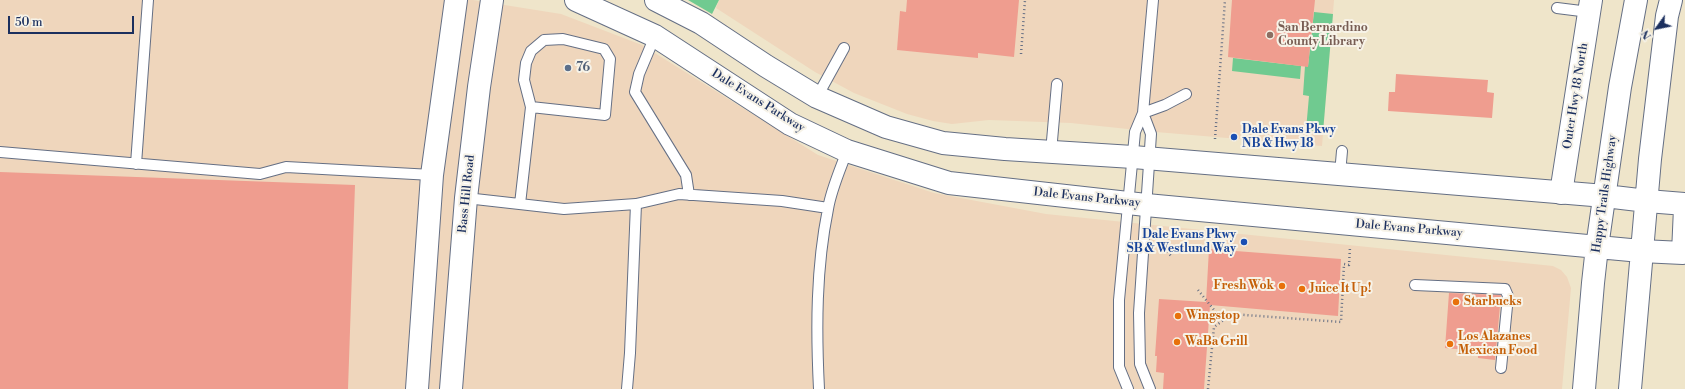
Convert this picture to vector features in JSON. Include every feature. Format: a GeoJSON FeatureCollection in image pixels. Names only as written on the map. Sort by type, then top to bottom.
{"type":"FeatureCollection","features":[{"type":"Feature","properties":{"kind":"main road"},"geometry":{"type":"LineString","coordinates":[[417,389],[432,174],[456,0]]}},
{"type":"Feature","properties":{"kind":"main road","name":"Bass Hill Road"},"geometry":{"type":"LineString","coordinates":[[451,389],[466,198],[478,87],[492,0]]}},
{"type":"Feature","properties":{"kind":"main road","name":"Dale Evans Parkway"},"geometry":{"type":"LineString","coordinates":[[576,0],[655,36],[790,124],[847,151],[949,183],[1137,204],[1641,251],[1683,252],[1685,208]]}},
{"type":"Feature","properties":{"kind":"main road"},"geometry":{"type":"LineString","coordinates":[[656,0],[701,23],[766,66],[817,97],[886,127],[943,143],[1340,174],[1685,204]]}},
{"type":"Feature","properties":{"kind":"main road","name":"Happy Trails Highway"},"geometry":{"type":"LineString","coordinates":[[1584,389],[1597,247],[1620,87],[1636,0]]}},
{"type":"Feature","properties":{"kind":"main road"},"geometry":{"type":"LineString","coordinates":[[1630,389],[1641,251],[1657,95],[1667,16],[1671,0]]}},
{"type":"Feature","properties":{"kind":"main road","name":"Outer Hwy 18 North"},"geometry":{"type":"LineString","coordinates":[[1561,193],[1590,6]]}},
{"type":"Feature","properties":{"kind":"lane"},"geometry":{"type":"LineString","coordinates":[[136,164],[148,0]]}},
{"type":"Feature","properties":{"kind":"lane"},"geometry":{"type":"LineString","coordinates":[[1150,389],[1140,364],[1137,204],[1141,158],[1135,132],[1143,113],[1153,0]]}},
{"type":"Feature","properties":{"kind":"lane"},"geometry":{"type":"LineString","coordinates":[[1558,8],[1590,6]]}},
{"type":"Feature","properties":{"kind":"lane"},"geometry":{"type":"LineString","coordinates":[[655,36],[639,74],[635,92],[686,175],[689,195]]}},
{"type":"Feature","properties":{"kind":"lane"},"geometry":{"type":"LineString","coordinates":[[520,204],[531,107],[524,80],[526,64],[531,51],[544,40],[563,39],[604,49],[610,58],[605,115],[531,107]]}},
{"type":"Feature","properties":{"kind":"lane"},"geometry":{"type":"LineString","coordinates":[[817,97],[844,48]]}},
{"type":"Feature","properties":{"kind":"lane"},"geometry":{"type":"LineString","coordinates":[[1051,152],[1057,84]]}},
{"type":"Feature","properties":{"kind":"lane"},"geometry":{"type":"LineString","coordinates":[[1143,113],[1165,105],[1186,94]]}},
{"type":"Feature","properties":{"kind":"lane"},"geometry":{"type":"LineString","coordinates":[[1128,389],[1119,367],[1119,300],[1137,204],[1141,158],[1151,134],[1143,113]]}},
{"type":"Feature","properties":{"kind":"lane"},"geometry":{"type":"LineString","coordinates":[[819,389],[819,280],[828,208],[847,151]]}},
{"type":"Feature","properties":{"kind":"lane"},"geometry":{"type":"LineString","coordinates":[[1340,174],[1342,151]]}},
{"type":"Feature","properties":{"kind":"lane"},"geometry":{"type":"LineString","coordinates":[[0,152],[260,174],[286,167],[432,174]]}},
{"type":"Feature","properties":{"kind":"lane"},"geometry":{"type":"LineString","coordinates":[[466,198],[564,209],[636,204],[679,194],[782,201],[828,208]]}},
{"type":"Feature","properties":{"kind":"lane"},"geometry":{"type":"LineString","coordinates":[[627,389],[630,353],[636,204]]}},
{"type":"Feature","properties":{"kind":"lane"},"geometry":{"type":"LineString","coordinates":[[1415,285],[1505,289],[1508,296],[1501,368]]}},
{"type":"Feature","properties":{"kind":"path"},"geometry":{"type":"LineString","coordinates":[[1021,54],[1025,0]]}},
{"type":"Feature","properties":{"kind":"path"},"geometry":{"type":"LineString","coordinates":[[1215,139],[1225,0]]}},
{"type":"Feature","properties":{"kind":"path"},"geometry":{"type":"LineString","coordinates":[[1233,141],[1234,137]]}},
{"type":"Feature","properties":{"kind":"path"},"geometry":{"type":"LineString","coordinates":[[1166,236],[1166,250],[1172,257]]}},
{"type":"Feature","properties":{"kind":"path"},"geometry":{"type":"LineString","coordinates":[[1208,389],[1214,327],[1232,314],[1341,322],[1344,264],[1350,265],[1350,247]]}},
{"type":"Feature","properties":{"kind":"path"},"geometry":{"type":"LineString","coordinates":[[1198,290],[1223,321]]}},
{"type":"Feature","properties":{"kind":"shaded area"},"geometry":{"type":"Polygon","coordinates":[[[0,0],[473,0],[561,14],[642,45],[818,155],[934,193],[1046,214],[1553,266],[1561,270],[1567,277],[1571,288],[1562,389],[0,389],[0,0]]]}},
{"type":"Feature","properties":{"kind":"shaded area"},"geometry":{"type":"Polygon","coordinates":[[[719,0],[1334,0],[1322,146],[1156,132],[1071,123],[989,120],[952,124],[933,121],[907,114],[854,93],[815,72],[716,8],[719,0]]]}},
{"type":"Feature","properties":{"kind":"green space"},"geometry":{"type":"Polygon","coordinates":[[[688,0],[719,0],[712,14],[688,0]]]}},
{"type":"Feature","properties":{"kind":"green space"},"geometry":{"type":"Polygon","coordinates":[[[1314,12],[1333,14],[1323,132],[1306,130],[1309,96],[1303,95],[1305,66],[1308,66],[1314,12]]]}},
{"type":"Feature","properties":{"kind":"green space"},"geometry":{"type":"Polygon","coordinates":[[[1233,58],[1301,66],[1300,79],[1232,71],[1233,58]]]}},
{"type":"Feature","properties":{"kind":"building"},"geometry":{"type":"Polygon","coordinates":[[[907,0],[1019,0],[1014,57],[978,53],[978,58],[897,50],[900,11],[906,12],[907,0]]]}},
{"type":"Feature","properties":{"kind":"building","name":"San Bernardino County Library"},"geometry":{"type":"Polygon","coordinates":[[[1232,0],[1315,0],[1308,67],[1228,57],[1232,0]]]}},
{"type":"Feature","properties":{"kind":"building"},"geometry":{"type":"Polygon","coordinates":[[[1396,74],[1488,80],[1487,92],[1494,93],[1492,118],[1388,111],[1389,92],[1395,92],[1396,74]]]}},
{"type":"Feature","properties":{"kind":"building"},"geometry":{"type":"Polygon","coordinates":[[[0,172],[355,185],[348,389],[0,389],[0,172]]]}},
{"type":"Feature","properties":{"kind":"building"},"geometry":{"type":"Polygon","coordinates":[[[1209,249],[1341,259],[1338,316],[1210,305],[1204,389],[1163,389],[1164,373],[1156,372],[1157,356],[1155,356],[1159,299],[1206,302],[1209,249]]]}},
{"type":"Feature","properties":{"kind":"building"},"geometry":{"type":"Polygon","coordinates":[[[1449,293],[1501,295],[1495,360],[1478,358],[1478,351],[1445,348],[1449,293]]]}},
{"type":"Feature","properties":{"kind":"place","name":"San Bernardino County Library"},"geometry":{"type":"Point","coordinates":[1270,35]}},
{"type":"Feature","properties":{"kind":"place","name":"76"},"geometry":{"type":"Point","coordinates":[568,68]}},
{"type":"Feature","properties":{"kind":"place","name":"Dale Evans Pkwy NB & Hwy 18"},"geometry":{"type":"Point","coordinates":[1234,137]}},
{"type":"Feature","properties":{"kind":"place","name":"Dale Evans Pkwy SB & Westlund Way"},"geometry":{"type":"Point","coordinates":[1244,242]}},
{"type":"Feature","properties":{"kind":"place","name":"Fresh Wok"},"geometry":{"type":"Point","coordinates":[1282,286]}},
{"type":"Feature","properties":{"kind":"place","name":"Juice It Up!"},"geometry":{"type":"Point","coordinates":[1302,289]}},
{"type":"Feature","properties":{"kind":"place","name":"Starbucks"},"geometry":{"type":"Point","coordinates":[1456,302]}},
{"type":"Feature","properties":{"kind":"place","name":"Wingstop"},"geometry":{"type":"Point","coordinates":[1178,316]}},
{"type":"Feature","properties":{"kind":"place","name":"WaBa Grill"},"geometry":{"type":"Point","coordinates":[1177,342]}},
{"type":"Feature","properties":{"kind":"place","name":"Los Alazanes Mexican Food"},"geometry":{"type":"Point","coordinates":[1450,344]}}]}
